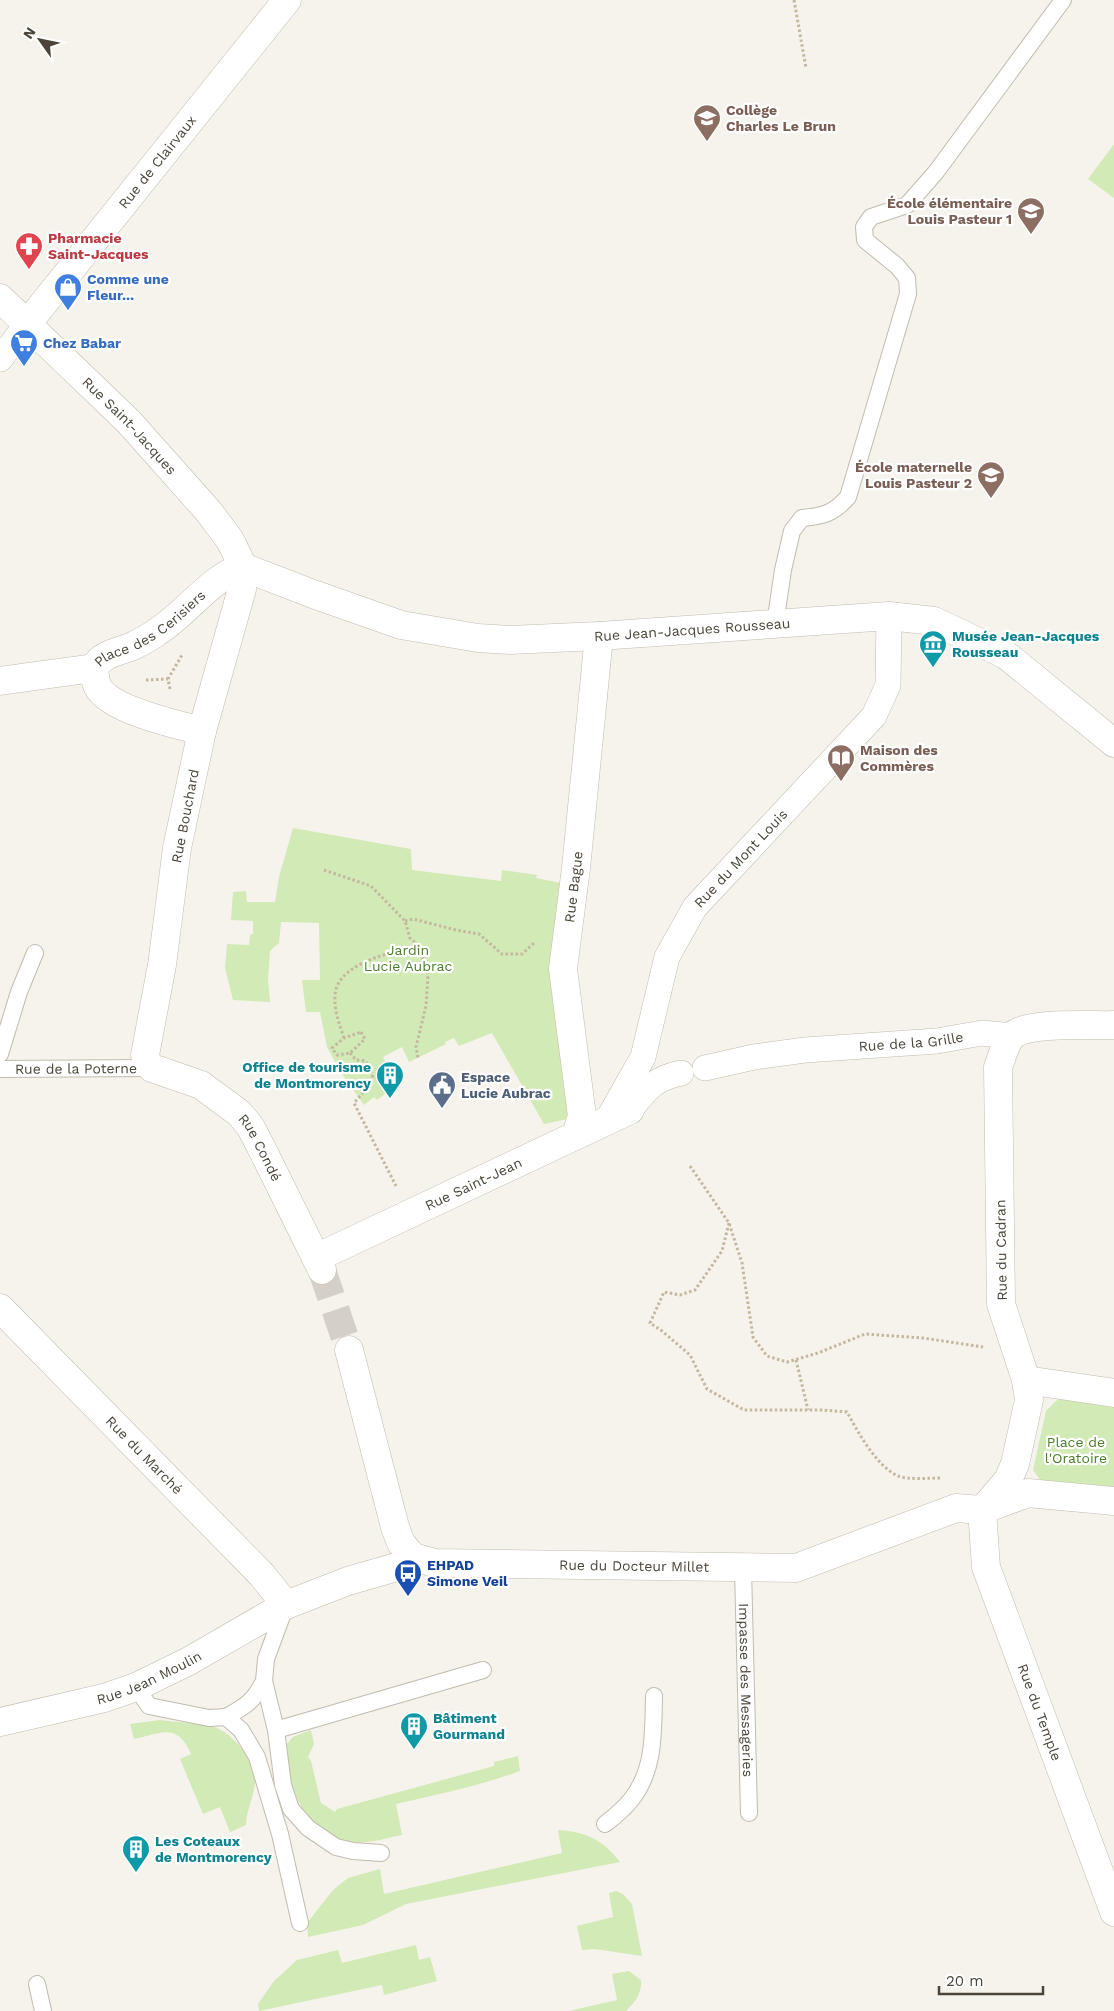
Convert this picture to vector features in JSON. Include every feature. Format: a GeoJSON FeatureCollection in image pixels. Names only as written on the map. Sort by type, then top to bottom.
{"type":"FeatureCollection","features":[{"type":"Feature","properties":{"kind":"street","name":"Rue de Clairvaux"},"geometry":{"type":"LineString","coordinates":[[27,324],[287,0]]}},
{"type":"Feature","properties":{"kind":"street","name":"Rue Saint-Jacques"},"geometry":{"type":"LineString","coordinates":[[0,298],[129,422],[205,506],[230,540],[243,567]]}},
{"type":"Feature","properties":{"kind":"street"},"geometry":{"type":"LineString","coordinates":[[0,358],[27,324]]}},
{"type":"Feature","properties":{"kind":"street","name":"Rue Jean-Jacques Rousseau"},"geometry":{"type":"LineString","coordinates":[[243,567],[401,625],[478,638],[510,640],[598,636],[889,616],[934,621],[1006,655],[1114,743]]}},
{"type":"Feature","properties":{"kind":"street","name":"Place des Cerisiers"},"geometry":{"type":"LineString","coordinates":[[202,731],[153,718],[106,697],[98,688],[94,668],[107,655],[133,646],[157,632],[176,618],[213,584],[231,571],[243,567]]}},
{"type":"Feature","properties":{"kind":"street","name":"Rue Bouchard"},"geometry":{"type":"LineString","coordinates":[[152,1068],[147,1062],[145,1055],[162,965],[177,848],[202,731],[242,589],[243,567]]}},
{"type":"Feature","properties":{"kind":"street","name":"Rue du Mont Louis"},"geometry":{"type":"LineString","coordinates":[[619,1115],[643,1057],[667,957],[695,907],[874,716],[888,684],[889,616]]}},
{"type":"Feature","properties":{"kind":"street","name":"Rue Bague"},"geometry":{"type":"LineString","coordinates":[[576,1135],[582,1116],[563,969],[576,868],[598,636]]}},
{"type":"Feature","properties":{"kind":"street"},"geometry":{"type":"LineString","coordinates":[[0,681],[94,668]]}},
{"type":"Feature","properties":{"kind":"street","name":"Rue de la Grille"},"geometry":{"type":"LineString","coordinates":[[705,1068],[754,1057],[806,1050],[937,1041],[982,1034],[1012,1036],[1040,1026],[1114,1025]]}},
{"type":"Feature","properties":{"kind":"street","name":"Rue du Cadran"},"geometry":{"type":"LineString","coordinates":[[982,1510],[1008,1480],[1015,1464],[1029,1400],[1026,1380],[1001,1304],[998,1068],[1004,1050],[1012,1036]]}},
{"type":"Feature","properties":{"kind":"street","name":"Rue Condé"},"geometry":{"type":"LineString","coordinates":[[152,1068],[201,1085],[239,1113],[250,1126],[319,1264]]}},
{"type":"Feature","properties":{"kind":"street"},"geometry":{"type":"LineString","coordinates":[[619,1115],[649,1086],[664,1076],[680,1073]]}},
{"type":"Feature","properties":{"kind":"street","name":"Rue Saint-Jean"},"geometry":{"type":"LineString","coordinates":[[319,1264],[409,1214],[619,1115]]}},
{"type":"Feature","properties":{"kind":"street","name":"Rue du Marché"},"geometry":{"type":"LineString","coordinates":[[0,1308],[262,1575],[286,1605]]}},
{"type":"Feature","properties":{"kind":"street"},"geometry":{"type":"LineString","coordinates":[[286,1605],[348,1581],[400,1566],[414,1557],[401,1543],[395,1527],[349,1350]]}},
{"type":"Feature","properties":{"kind":"street"},"geometry":{"type":"LineString","coordinates":[[1026,1380],[1114,1393]]}},
{"type":"Feature","properties":{"kind":"street"},"geometry":{"type":"LineString","coordinates":[[982,1510],[1028,1492],[1114,1502]]}},
{"type":"Feature","properties":{"kind":"street","name":"Rue du Docteur Millet"},"geometry":{"type":"LineString","coordinates":[[414,1557],[435,1563],[743,1569],[796,1568],[956,1508],[982,1510]]}},
{"type":"Feature","properties":{"kind":"street","name":"Rue du Temple"},"geometry":{"type":"LineString","coordinates":[[982,1510],[986,1567],[1114,1912]]}},
{"type":"Feature","properties":{"kind":"street","name":"Rue Jean Moulin"},"geometry":{"type":"LineString","coordinates":[[0,1722],[104,1698],[136,1687],[189,1661],[286,1605]]}},
{"type":"Feature","properties":{"kind":"lane"},"geometry":{"type":"LineString","coordinates":[[775,624],[783,570],[792,531],[802,518],[823,516],[838,509],[848,497],[908,294],[907,278],[897,266],[865,240],[864,227],[871,217],[907,206],[936,172],[1063,0]]}},
{"type":"Feature","properties":{"kind":"lane"},"geometry":{"type":"LineString","coordinates":[[0,1054],[19,992],[36,953]]}},
{"type":"Feature","properties":{"kind":"lane","name":"Rue de la Poterne"},"geometry":{"type":"LineString","coordinates":[[0,1069],[152,1068]]}},
{"type":"Feature","properties":{"kind":"lane","name":"Impasse des Messageries"},"geometry":{"type":"LineString","coordinates":[[743,1569],[748,1813]]}},
{"type":"Feature","properties":{"kind":"lane"},"geometry":{"type":"LineString","coordinates":[[286,1605],[266,1659],[264,1681],[276,1730],[283,1785],[291,1809],[308,1828],[336,1847],[353,1851],[381,1853]]}},
{"type":"Feature","properties":{"kind":"lane"},"geometry":{"type":"LineString","coordinates":[[276,1730],[484,1670]]}},
{"type":"Feature","properties":{"kind":"lane"},"geometry":{"type":"LineString","coordinates":[[136,1687],[149,1706],[209,1718],[226,1716],[247,1706],[257,1694],[264,1681]]}},
{"type":"Feature","properties":{"kind":"lane"},"geometry":{"type":"LineString","coordinates":[[605,1824],[630,1801],[645,1778],[652,1755],[654,1696]]}},
{"type":"Feature","properties":{"kind":"lane"},"geometry":{"type":"LineString","coordinates":[[226,1716],[241,1730],[258,1757],[280,1834],[300,1923]]}},
{"type":"Feature","properties":{"kind":"lane"},"geometry":{"type":"LineString","coordinates":[[37,1984],[43,2011]]}},
{"type":"Feature","properties":{"kind":"path"},"geometry":{"type":"LineString","coordinates":[[794,0],[806,68]]}},
{"type":"Feature","properties":{"kind":"path"},"geometry":{"type":"LineString","coordinates":[[324,870],[372,886],[405,921],[410,938],[419,946],[428,976],[426,1006],[416,1047],[418,1058]]}},
{"type":"Feature","properties":{"kind":"path"},"geometry":{"type":"LineString","coordinates":[[405,921],[413,919],[479,934],[502,954],[522,954],[539,937],[567,935]]}},
{"type":"Feature","properties":{"kind":"path"},"geometry":{"type":"LineString","coordinates":[[344,1038],[335,1004],[337,988],[351,969],[378,956],[419,946]]}},
{"type":"Feature","properties":{"kind":"path"},"geometry":{"type":"LineString","coordinates":[[361,1032],[365,1040],[350,1053],[336,1055],[332,1048],[344,1038],[361,1032]]}},
{"type":"Feature","properties":{"kind":"path"},"geometry":{"type":"LineString","coordinates":[[350,1053],[356,1060],[366,1061],[373,1075],[369,1086],[354,1103],[409,1214]]}},
{"type":"Feature","properties":{"kind":"path"},"geometry":{"type":"LineString","coordinates":[[690,1166],[730,1223],[742,1262],[753,1337],[768,1356],[787,1362],[796,1360],[865,1334],[923,1338],[1017,1352]]}},
{"type":"Feature","properties":{"kind":"path"},"geometry":{"type":"LineString","coordinates":[[730,1223],[722,1251],[695,1290],[680,1296],[664,1292],[650,1323],[690,1355],[707,1389],[744,1410],[847,1412],[865,1444],[888,1469],[899,1476],[956,1479],[956,1508]]}},
{"type":"Feature","properties":{"kind":"path"},"geometry":{"type":"LineString","coordinates":[[796,1360],[808,1410]]}},
{"type":"Feature","properties":{"kind":"green space"},"geometry":{"type":"Polygon","coordinates":[[[1114,144],[1114,198],[1088,179],[1114,144]]]}},
{"type":"Feature","properties":{"kind":"green space","name":"Jardin Lucie Aubrac"},"geometry":{"type":"Polygon","coordinates":[[[293,828],[411,849],[412,870],[501,881],[502,870],[537,875],[536,878],[561,883],[582,1116],[544,1124],[492,1033],[459,1046],[454,1038],[445,1042],[446,1044],[409,1062],[402,1047],[383,1057],[394,1080],[387,1084],[390,1090],[377,1100],[374,1097],[364,1105],[340,1071],[327,1047],[320,1012],[306,1012],[302,980],[320,980],[319,923],[281,922],[279,943],[270,951],[268,979],[270,1002],[233,1000],[225,968],[227,944],[249,945],[250,935],[253,934],[253,921],[231,920],[233,892],[246,891],[247,902],[275,902],[279,877],[293,828]]]}},
{"type":"Feature","properties":{"kind":"green space","name":"Place de l'Oratoire"},"geometry":{"type":"Polygon","coordinates":[[[1064,1397],[1114,1402],[1114,1492],[1041,1481],[1033,1470],[1046,1411],[1056,1401],[1064,1397]]]}},
{"type":"Feature","properties":{"kind":"green space"},"geometry":{"type":"Polygon","coordinates":[[[160,1720],[214,1727],[228,1735],[241,1748],[250,1763],[255,1779],[246,1825],[230,1832],[220,1807],[203,1814],[180,1759],[191,1754],[180,1737],[168,1732],[134,1739],[130,1724],[160,1720]]]}},
{"type":"Feature","properties":{"kind":"green space"},"geometry":{"type":"Polygon","coordinates":[[[311,1730],[314,1744],[308,1757],[311,1761],[321,1803],[335,1812],[337,1809],[494,1766],[494,1762],[518,1756],[520,1771],[474,1785],[396,1804],[402,1835],[371,1841],[352,1842],[339,1839],[318,1827],[302,1808],[296,1797],[287,1770],[285,1746],[293,1737],[311,1730]]]}},
{"type":"Feature","properties":{"kind":"green space"},"geometry":{"type":"Polygon","coordinates":[[[558,1830],[593,1838],[607,1848],[620,1862],[406,1904],[363,1925],[308,1937],[307,1923],[333,1890],[348,1878],[380,1869],[384,1894],[562,1853],[558,1830]]]}},
{"type":"Feature","properties":{"kind":"green space"},"geometry":{"type":"Polygon","coordinates":[[[616,1891],[623,1894],[632,1904],[642,1956],[595,1949],[582,1950],[577,1926],[613,1917],[609,1893],[616,1891]]]}},
{"type":"Feature","properties":{"kind":"green space"},"geometry":{"type":"Polygon","coordinates":[[[416,1945],[419,1960],[430,1957],[437,1981],[384,1995],[382,1985],[259,2011],[258,2004],[274,1981],[297,1960],[338,1950],[342,1963],[416,1945]]]}},
{"type":"Feature","properties":{"kind":"green space"},"geometry":{"type":"Polygon","coordinates":[[[629,1971],[641,1980],[641,1985],[637,1997],[626,2011],[569,2011],[617,2000],[612,1974],[629,1971]]]}},
{"type":"Feature","properties":{"kind":"tunnel"},"geometry":{"type":"LineString","coordinates":[[322,1270],[349,1350]]}},
{"type":"Feature","properties":{"kind":"place","name":"Collège Charles Le Brun"},"geometry":{"type":"Point","coordinates":[707,142]}},
{"type":"Feature","properties":{"kind":"place","name":"École élémentaire Louis Pasteur 1"},"geometry":{"type":"Point","coordinates":[1031,235]}},
{"type":"Feature","properties":{"kind":"place","name":"Pharmacie Saint-Jacques"},"geometry":{"type":"Point","coordinates":[29,270]}},
{"type":"Feature","properties":{"kind":"place","name":"Comme une Fleur..."},"geometry":{"type":"Point","coordinates":[68,311]}},
{"type":"Feature","properties":{"kind":"place","name":"Chez Babar"},"geometry":{"type":"Point","coordinates":[24,367]}},
{"type":"Feature","properties":{"kind":"place","name":"École maternelle Louis Pasteur 2"},"geometry":{"type":"Point","coordinates":[991,499]}},
{"type":"Feature","properties":{"kind":"place","name":"Musée Jean-Jacques Rousseau"},"geometry":{"type":"Point","coordinates":[933,668]}},
{"type":"Feature","properties":{"kind":"place","name":"Maison des Commères"},"geometry":{"type":"Point","coordinates":[841,782]}},
{"type":"Feature","properties":{"kind":"place","name":"Office de tourisme de Montmorency"},"geometry":{"type":"Point","coordinates":[390,1099]}},
{"type":"Feature","properties":{"kind":"place","name":"Espace Lucie Aubrac"},"geometry":{"type":"Point","coordinates":[442,1109]}},
{"type":"Feature","properties":{"kind":"place","name":"EHPAD Simone Veil"},"geometry":{"type":"Point","coordinates":[408,1597]}},
{"type":"Feature","properties":{"kind":"place","name":"Bâtiment Gourmand"},"geometry":{"type":"Point","coordinates":[414,1750]}},
{"type":"Feature","properties":{"kind":"place","name":"Les Coteaux de Montmorency"},"geometry":{"type":"Point","coordinates":[136,1873]}}]}
